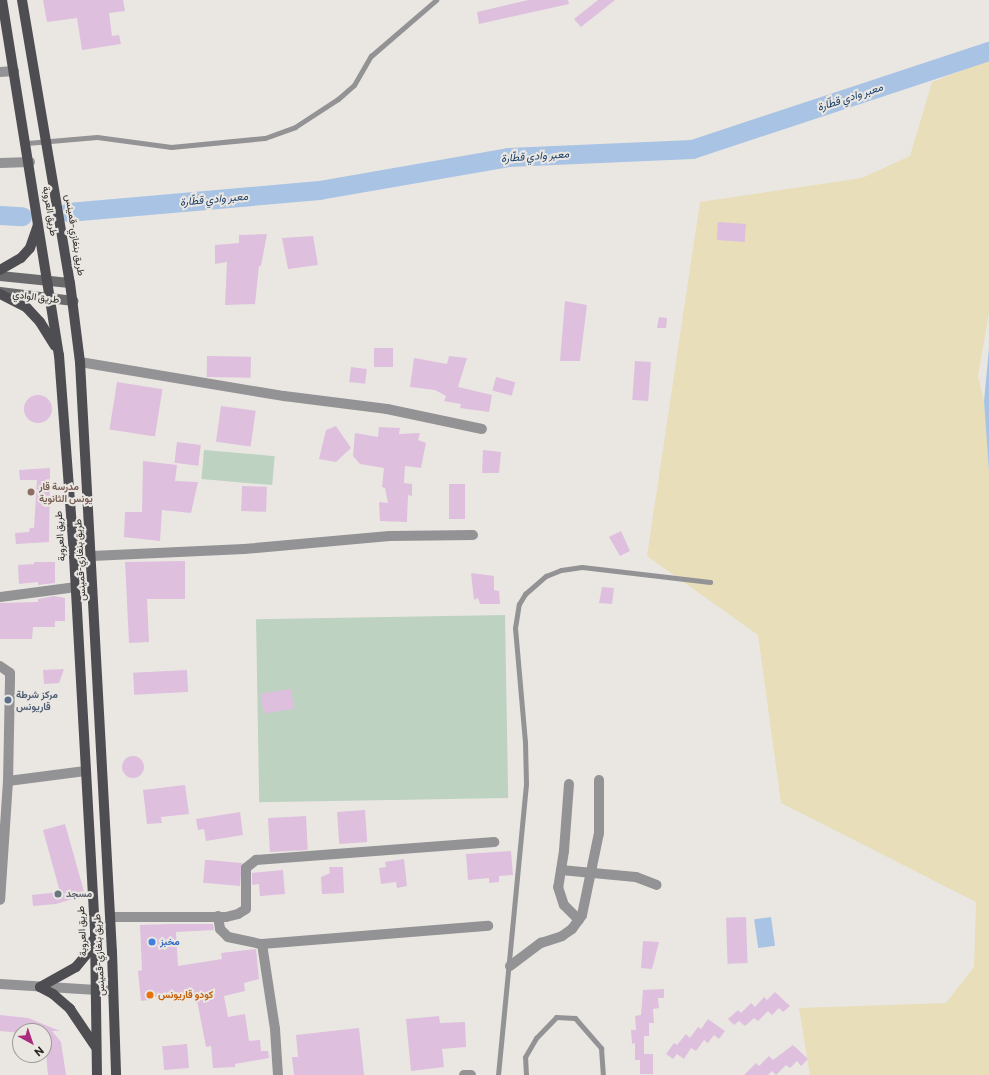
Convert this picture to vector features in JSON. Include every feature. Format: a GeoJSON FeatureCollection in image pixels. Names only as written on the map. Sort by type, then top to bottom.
{"type":"FeatureCollection","features":[{"type":"Feature","properties":{"kind":"main road","name":"طريق العروبة"},"geometry":{"type":"LineString","coordinates":[[2,0],[27,143],[60,355],[76,588],[94,933],[97,1075]]}},
{"type":"Feature","properties":{"kind":"main road","name":"طريق بنغازي-قمينس"},"geometry":{"type":"LineString","coordinates":[[22,0],[73,301],[80,362],[92,556],[110,917],[116,1075]]}},
{"type":"Feature","properties":{"kind":"main road"},"geometry":{"type":"LineString","coordinates":[[0,270],[21,258],[30,248],[39,221]]}},
{"type":"Feature","properties":{"kind":"main road","name":"طريق الوادي"},"geometry":{"type":"LineString","coordinates":[[0,276],[70,283]]}},
{"type":"Feature","properties":{"kind":"main road","name":"طريق الوادي"},"geometry":{"type":"LineString","coordinates":[[0,293],[73,301]]}},
{"type":"Feature","properties":{"kind":"main road"},"geometry":{"type":"LineString","coordinates":[[0,293],[27,308],[40,322],[60,355]]}},
{"type":"Feature","properties":{"kind":"main road"},"geometry":{"type":"LineString","coordinates":[[40,987],[76,967],[91,948],[94,933]]}},
{"type":"Feature","properties":{"kind":"main road"},"geometry":{"type":"LineString","coordinates":[[40,987],[53,994],[70,1009],[85,1027],[96,1048]]}},
{"type":"Feature","properties":{"kind":"street"},"geometry":{"type":"LineString","coordinates":[[0,72],[14,71]]}},
{"type":"Feature","properties":{"kind":"street"},"geometry":{"type":"LineString","coordinates":[[0,163],[30,162]]}},
{"type":"Feature","properties":{"kind":"street"},"geometry":{"type":"LineString","coordinates":[[80,362],[284,396],[387,409],[482,429]]}},
{"type":"Feature","properties":{"kind":"street"},"geometry":{"type":"LineString","coordinates":[[92,556],[244,549],[389,536],[472,535]]}},
{"type":"Feature","properties":{"kind":"street"},"geometry":{"type":"LineString","coordinates":[[0,596],[76,588]]}},
{"type":"Feature","properties":{"kind":"street"},"geometry":{"type":"LineString","coordinates":[[0,666],[10,673],[8,781],[0,900]]}},
{"type":"Feature","properties":{"kind":"street"},"geometry":{"type":"LineString","coordinates":[[8,781],[85,771]]}},
{"type":"Feature","properties":{"kind":"street"},"geometry":{"type":"LineString","coordinates":[[510,966],[541,943],[562,936],[579,920],[582,915],[593,872],[599,833],[599,780]]}},
{"type":"Feature","properties":{"kind":"street"},"geometry":{"type":"LineString","coordinates":[[569,784],[558,887],[564,905],[579,920]]}},
{"type":"Feature","properties":{"kind":"street"},"geometry":{"type":"LineString","coordinates":[[110,917],[232,915],[246,909],[246,868],[256,860],[494,842]]}},
{"type":"Feature","properties":{"kind":"street"},"geometry":{"type":"LineString","coordinates":[[560,870],[636,877],[657,884]]}},
{"type":"Feature","properties":{"kind":"street"},"geometry":{"type":"LineString","coordinates":[[218,916],[220,929],[228,938],[262,944],[488,926]]}},
{"type":"Feature","properties":{"kind":"street"},"geometry":{"type":"LineString","coordinates":[[262,944],[275,1029],[278,1075]]}},
{"type":"Feature","properties":{"kind":"street"},"geometry":{"type":"LineString","coordinates":[[0,984],[113,991]]}},
{"type":"Feature","properties":{"kind":"street"},"geometry":{"type":"LineString","coordinates":[[464,1075],[471,1075]]}},
{"type":"Feature","properties":{"kind":"lane"},"geometry":{"type":"LineString","coordinates":[[27,143],[97,138],[171,147],[265,138],[295,127],[338,99],[354,85],[371,56],[436,0]]}},
{"type":"Feature","properties":{"kind":"lane"},"geometry":{"type":"LineString","coordinates":[[498,1075],[510,966],[526,783],[525,735],[515,628],[522,599],[534,584],[546,576],[561,570],[582,567],[710,582]]}},
{"type":"Feature","properties":{"kind":"lane"},"geometry":{"type":"LineString","coordinates":[[526,1075],[525,1057],[536,1038],[556,1017],[575,1018],[601,1048],[603,1075]]}},
{"type":"Feature","properties":{"kind":"green space"},"geometry":{"type":"Polygon","coordinates":[[[204,450],[275,456],[272,485],[201,479],[204,450]]]}},
{"type":"Feature","properties":{"kind":"green space"},"geometry":{"type":"Polygon","coordinates":[[[505,615],[508,798],[259,802],[256,619],[505,615]]]}},
{"type":"Feature","properties":{"kind":"sand"},"geometry":{"type":"Polygon","coordinates":[[[986,61],[989,62],[989,312],[978,376],[984,401],[989,472],[989,1075],[810,1075],[799,1008],[946,1003],[974,967],[976,902],[781,803],[758,635],[647,556],[700,202],[862,178],[910,156],[932,82],[986,61]]]}},
{"type":"Feature","properties":{"kind":"water"},"geometry":{"type":"Polygon","coordinates":[[[989,348],[989,472],[984,401],[989,348]]]}},
{"type":"Feature","properties":{"kind":"water"},"geometry":{"type":"Polygon","coordinates":[[[771,917],[775,946],[758,948],[754,919],[771,917]]]}},
{"type":"Feature","properties":{"kind":"building"},"geometry":{"type":"Polygon","coordinates":[[[43,0],[123,0],[125,11],[109,13],[112,36],[119,35],[121,44],[82,50],[77,18],[47,22],[43,0]]]}},
{"type":"Feature","properties":{"kind":"building"},"geometry":{"type":"Polygon","coordinates":[[[528,0],[568,0],[569,4],[479,24],[477,12],[528,0]]]}},
{"type":"Feature","properties":{"kind":"building"},"geometry":{"type":"Polygon","coordinates":[[[598,0],[615,0],[581,27],[574,19],[598,0]]]}},
{"type":"Feature","properties":{"kind":"building"},"geometry":{"type":"Polygon","coordinates":[[[718,222],[746,224],[745,242],[717,240],[718,222]]]}},
{"type":"Feature","properties":{"kind":"building"},"geometry":{"type":"Polygon","coordinates":[[[267,234],[261,266],[259,266],[255,304],[225,305],[227,262],[215,264],[215,245],[239,243],[239,235],[267,234]]]}},
{"type":"Feature","properties":{"kind":"building"},"geometry":{"type":"Polygon","coordinates":[[[313,236],[318,265],[288,269],[282,238],[313,236]]]}},
{"type":"Feature","properties":{"kind":"building"},"geometry":{"type":"Polygon","coordinates":[[[565,301],[587,305],[580,361],[560,361],[565,301]]]}},
{"type":"Feature","properties":{"kind":"building"},"geometry":{"type":"Polygon","coordinates":[[[659,317],[667,318],[666,328],[657,328],[659,317]]]}},
{"type":"Feature","properties":{"kind":"building"},"geometry":{"type":"Polygon","coordinates":[[[374,348],[393,348],[393,367],[374,367],[374,348]]]}},
{"type":"Feature","properties":{"kind":"building"},"geometry":{"type":"Polygon","coordinates":[[[207,356],[251,357],[251,378],[207,377],[207,356]]]}},
{"type":"Feature","properties":{"kind":"building"},"geometry":{"type":"Polygon","coordinates":[[[449,356],[467,358],[458,387],[492,395],[489,412],[460,408],[461,404],[444,401],[446,396],[435,390],[410,387],[414,358],[447,364],[449,356]]]}},
{"type":"Feature","properties":{"kind":"building"},"geometry":{"type":"Polygon","coordinates":[[[635,361],[651,362],[648,401],[632,400],[635,361]]]}},
{"type":"Feature","properties":{"kind":"building"},"geometry":{"type":"Polygon","coordinates":[[[351,367],[367,369],[365,384],[349,382],[351,367]]]}},
{"type":"Feature","properties":{"kind":"building"},"geometry":{"type":"Polygon","coordinates":[[[496,377],[515,382],[512,396],[492,391],[496,377]]]}},
{"type":"Feature","properties":{"kind":"building"},"geometry":{"type":"Polygon","coordinates":[[[117,382],[162,389],[155,437],[109,429],[117,382]]]}},
{"type":"Feature","properties":{"kind":"building"},"geometry":{"type":"Polygon","coordinates":[[[38,395],[48,399],[52,409],[48,419],[38,423],[28,419],[24,409],[28,399],[38,395]]]}},
{"type":"Feature","properties":{"kind":"building"},"geometry":{"type":"Polygon","coordinates":[[[221,406],[256,411],[251,447],[216,442],[221,406]]]}},
{"type":"Feature","properties":{"kind":"building"},"geometry":{"type":"Polygon","coordinates":[[[336,426],[351,448],[336,462],[319,459],[326,430],[336,426]]]}},
{"type":"Feature","properties":{"kind":"building"},"geometry":{"type":"Polygon","coordinates":[[[379,427],[400,428],[399,434],[420,433],[418,440],[426,443],[421,468],[405,466],[404,483],[412,484],[412,496],[408,495],[407,522],[380,521],[379,502],[388,503],[385,488],[382,487],[384,468],[360,464],[353,456],[355,433],[378,437],[379,427]]]}},
{"type":"Feature","properties":{"kind":"building"},"geometry":{"type":"Polygon","coordinates":[[[177,442],[201,445],[198,466],[174,463],[177,442]]]}},
{"type":"Feature","properties":{"kind":"building"},"geometry":{"type":"Polygon","coordinates":[[[483,450],[501,452],[499,473],[482,473],[483,450]]]}},
{"type":"Feature","properties":{"kind":"building"},"geometry":{"type":"Polygon","coordinates":[[[143,461],[177,465],[175,481],[198,482],[191,513],[162,510],[160,541],[124,537],[125,512],[142,512],[143,461]]]}},
{"type":"Feature","properties":{"kind":"building"},"geometry":{"type":"Polygon","coordinates":[[[50,468],[49,542],[16,544],[15,533],[29,532],[30,528],[34,528],[37,480],[20,480],[19,470],[50,468]]]}},
{"type":"Feature","properties":{"kind":"building"},"geometry":{"type":"Polygon","coordinates":[[[449,484],[465,484],[465,519],[449,519],[449,484]]]}},
{"type":"Feature","properties":{"kind":"building"},"geometry":{"type":"Polygon","coordinates":[[[242,486],[267,487],[266,512],[241,511],[242,486]]]}},
{"type":"Feature","properties":{"kind":"building"},"geometry":{"type":"Polygon","coordinates":[[[621,531],[630,551],[620,556],[609,537],[621,531]]]}},
{"type":"Feature","properties":{"kind":"building"},"geometry":{"type":"Polygon","coordinates":[[[185,561],[185,599],[147,599],[149,642],[129,643],[125,562],[185,561]]]}},
{"type":"Feature","properties":{"kind":"building"},"geometry":{"type":"Polygon","coordinates":[[[34,562],[55,562],[55,583],[38,585],[38,582],[19,584],[18,565],[34,564],[34,562]]]}},
{"type":"Feature","properties":{"kind":"building"},"geometry":{"type":"Polygon","coordinates":[[[471,573],[494,576],[494,590],[499,591],[500,604],[480,604],[478,598],[474,600],[471,573]]]}},
{"type":"Feature","properties":{"kind":"building"},"geometry":{"type":"Polygon","coordinates":[[[602,587],[614,588],[612,604],[599,603],[602,587]]]}},
{"type":"Feature","properties":{"kind":"building"},"geometry":{"type":"Polygon","coordinates":[[[54,596],[65,598],[65,621],[55,621],[55,627],[33,627],[32,639],[0,639],[0,603],[38,602],[38,599],[54,596]]]}},
{"type":"Feature","properties":{"kind":"building"},"geometry":{"type":"Polygon","coordinates":[[[64,669],[59,683],[44,684],[43,670],[64,669]]]}},
{"type":"Feature","properties":{"kind":"building"},"geometry":{"type":"Polygon","coordinates":[[[187,670],[188,692],[134,695],[133,673],[187,670]]]}},
{"type":"Feature","properties":{"kind":"building"},"geometry":{"type":"Polygon","coordinates":[[[291,689],[294,709],[264,714],[260,694],[291,689]]]}},
{"type":"Feature","properties":{"kind":"building"},"geometry":{"type":"Polygon","coordinates":[[[133,756],[141,759],[144,767],[141,775],[133,778],[125,775],[122,767],[125,759],[133,756]]]}},
{"type":"Feature","properties":{"kind":"building"},"geometry":{"type":"Polygon","coordinates":[[[185,785],[189,814],[161,817],[162,823],[147,824],[143,790],[185,785]]]}},
{"type":"Feature","properties":{"kind":"building"},"geometry":{"type":"Polygon","coordinates":[[[365,810],[367,842],[339,844],[337,812],[365,810]]]}},
{"type":"Feature","properties":{"kind":"building"},"geometry":{"type":"Polygon","coordinates":[[[240,812],[243,835],[206,841],[204,829],[198,830],[196,819],[240,812]]]}},
{"type":"Feature","properties":{"kind":"building"},"geometry":{"type":"Polygon","coordinates":[[[306,816],[308,850],[270,852],[268,818],[306,816]]]}},
{"type":"Feature","properties":{"kind":"building"},"geometry":{"type":"Polygon","coordinates":[[[65,824],[85,895],[56,904],[33,906],[32,895],[60,892],[43,830],[65,824]]]}},
{"type":"Feature","properties":{"kind":"building"},"geometry":{"type":"Polygon","coordinates":[[[511,851],[513,875],[499,876],[499,882],[489,883],[489,878],[468,880],[466,854],[511,851]]]}},
{"type":"Feature","properties":{"kind":"building"},"geometry":{"type":"Polygon","coordinates":[[[404,859],[407,886],[397,888],[396,882],[381,884],[379,868],[386,867],[385,862],[404,859]]]}},
{"type":"Feature","properties":{"kind":"building"},"geometry":{"type":"Polygon","coordinates":[[[205,860],[242,863],[240,886],[203,883],[205,860]]]}},
{"type":"Feature","properties":{"kind":"building"},"geometry":{"type":"Polygon","coordinates":[[[329,867],[343,867],[344,893],[322,894],[321,877],[330,873],[329,867]]]}},
{"type":"Feature","properties":{"kind":"building"},"geometry":{"type":"Polygon","coordinates":[[[283,870],[285,894],[260,896],[259,884],[252,885],[252,873],[283,870]]]}},
{"type":"Feature","properties":{"kind":"building"},"geometry":{"type":"Polygon","coordinates":[[[746,917],[748,963],[728,964],[726,918],[746,917]]]}},
{"type":"Feature","properties":{"kind":"building"},"geometry":{"type":"Polygon","coordinates":[[[213,924],[214,930],[176,932],[178,966],[222,959],[221,953],[256,949],[259,979],[244,983],[245,991],[224,996],[228,1017],[245,1014],[249,1041],[260,1040],[261,1051],[268,1051],[269,1058],[235,1064],[235,1067],[213,1068],[211,1046],[206,1047],[196,995],[149,997],[149,1000],[141,1001],[138,971],[142,970],[140,925],[213,924]]]}},
{"type":"Feature","properties":{"kind":"building"},"geometry":{"type":"Polygon","coordinates":[[[643,941],[659,942],[652,969],[641,968],[643,941]]]}},
{"type":"Feature","properties":{"kind":"building"},"geometry":{"type":"Polygon","coordinates":[[[664,989],[664,998],[658,998],[659,1008],[653,1009],[654,1023],[649,1023],[649,1036],[644,1036],[644,1054],[653,1054],[653,1074],[640,1074],[640,1060],[635,1060],[635,1043],[632,1044],[631,1030],[636,1030],[635,1016],[641,1015],[643,990],[664,989]]]}},
{"type":"Feature","properties":{"kind":"building"},"geometry":{"type":"Polygon","coordinates":[[[775,992],[790,1006],[783,1012],[779,1008],[772,1015],[768,1011],[758,1021],[754,1018],[745,1026],[739,1021],[734,1025],[728,1019],[738,1010],[741,1013],[751,1003],[755,1007],[764,997],[767,1000],[775,992]]]}},
{"type":"Feature","properties":{"kind":"building"},"geometry":{"type":"Polygon","coordinates":[[[0,1015],[28,1018],[40,1023],[12,1023],[12,1032],[0,1031],[0,1015]]]}},
{"type":"Feature","properties":{"kind":"building"},"geometry":{"type":"Polygon","coordinates":[[[439,1016],[440,1023],[465,1022],[466,1047],[442,1049],[444,1067],[411,1071],[406,1019],[439,1016]]]}},
{"type":"Feature","properties":{"kind":"building"},"geometry":{"type":"Polygon","coordinates":[[[708,1019],[725,1031],[719,1039],[714,1035],[708,1043],[704,1040],[696,1051],[691,1048],[684,1059],[677,1054],[673,1059],[666,1054],[674,1043],[677,1045],[686,1034],[690,1038],[698,1027],[701,1029],[708,1019]]]}},
{"type":"Feature","properties":{"kind":"building"},"geometry":{"type":"Polygon","coordinates":[[[52,1028],[60,1031],[52,1031],[52,1028]]]}},
{"type":"Feature","properties":{"kind":"building"},"geometry":{"type":"Polygon","coordinates":[[[359,1028],[364,1075],[294,1075],[292,1057],[298,1057],[296,1035],[359,1028]]]}},
{"type":"Feature","properties":{"kind":"building"},"geometry":{"type":"Polygon","coordinates":[[[52,1031],[61,1042],[66,1075],[48,1075],[47,1063],[52,1063],[52,1031]]]}},
{"type":"Feature","properties":{"kind":"building"},"geometry":{"type":"Polygon","coordinates":[[[187,1044],[189,1068],[164,1070],[162,1046],[187,1044]]]}},
{"type":"Feature","properties":{"kind":"building"},"geometry":{"type":"Polygon","coordinates":[[[793,1045],[808,1059],[801,1066],[797,1061],[790,1068],[786,1065],[776,1075],[772,1071],[768,1075],[744,1075],[756,1063],[759,1066],[769,1056],[773,1060],[793,1045]]]}},
{"type":"Feature","properties":{"kind":"waterway","name":"معبر وادي قطّارة"},"geometry":{"type":"LineString","coordinates":[[68,212],[319,190],[508,157],[692,149],[989,51]]}},
{"type":"Feature","properties":{"kind":"waterway","name":"معبر وادي قطّارة"},"geometry":{"type":"LineString","coordinates":[[0,215],[22,216]]}},
{"type":"Feature","properties":{"kind":"place","name":"مدرسة قار يونس الثانوية"},"geometry":{"type":"Point","coordinates":[31,492]}},
{"type":"Feature","properties":{"kind":"place","name":"مركز شرطة قاريونس"},"geometry":{"type":"Point","coordinates":[8,700]}},
{"type":"Feature","properties":{"kind":"place","name":"مسجد"},"geometry":{"type":"Point","coordinates":[58,894]}},
{"type":"Feature","properties":{"kind":"place","name":"مخبز"},"geometry":{"type":"Point","coordinates":[152,942]}},
{"type":"Feature","properties":{"kind":"place","name":"كودو قاريونس"},"geometry":{"type":"Point","coordinates":[150,995]}}]}
